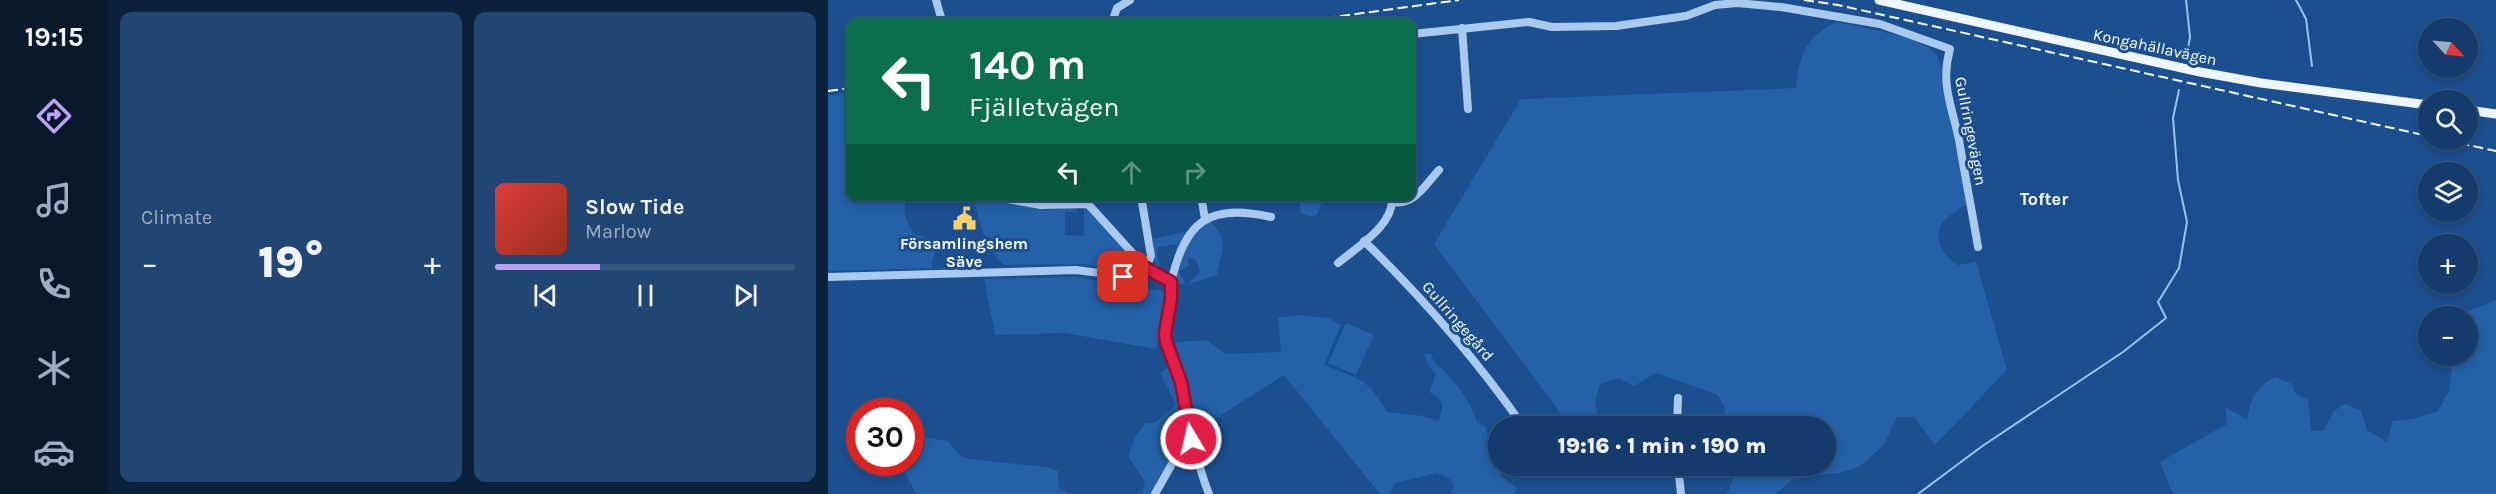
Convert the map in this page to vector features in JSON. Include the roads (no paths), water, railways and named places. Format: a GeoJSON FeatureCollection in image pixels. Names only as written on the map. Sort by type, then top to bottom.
{"type":"FeatureCollection","features":[{"type":"Feature","properties":{"kind":"main road","name":"Kongahällavägen"},"geometry":{"type":"LineString","coordinates":[[1879,0],[2230,78],[2418,104]]}},
{"type":"Feature","properties":{"kind":"main road"},"geometry":{"type":"LineString","coordinates":[[2478,111],[2496,114]]}},
{"type":"Feature","properties":{"kind":"street"},"geometry":{"type":"LineString","coordinates":[[936,0],[941,18]]}},
{"type":"Feature","properties":{"kind":"street"},"geometry":{"type":"LineString","coordinates":[[1113,18],[1117,8],[1130,0]]}},
{"type":"Feature","properties":{"kind":"street","name":"Gullringevägen"},"geometry":{"type":"LineString","coordinates":[[1416,34],[1529,22],[1552,27],[1616,26],[1686,16],[1715,5],[1737,3],[1781,7],[1880,24],[1950,49],[1945,80],[1946,91],[1958,137],[1978,247]]}},
{"type":"Feature","properties":{"kind":"street"},"geometry":{"type":"LineString","coordinates":[[1462,28],[1468,109]]}},
{"type":"Feature","properties":{"kind":"street"},"geometry":{"type":"LineString","coordinates":[[1416,195],[1439,170]]}},
{"type":"Feature","properties":{"kind":"street"},"geometry":{"type":"LineString","coordinates":[[1018,201],[1041,205],[1079,201]]}},
{"type":"Feature","properties":{"kind":"street"},"geometry":{"type":"LineString","coordinates":[[1090,201],[1146,268],[1171,282]]}},
{"type":"Feature","properties":{"kind":"street"},"geometry":{"type":"LineString","coordinates":[[828,278],[1076,270],[1132,277],[1146,268],[1151,252],[1142,201]]}},
{"type":"Feature","properties":{"kind":"street"},"geometry":{"type":"LineString","coordinates":[[1202,201],[1205,219]]}},
{"type":"Feature","properties":{"kind":"street"},"geometry":{"type":"LineString","coordinates":[[1338,263],[1386,220],[1393,201]]}},
{"type":"Feature","properties":{"kind":"street"},"geometry":{"type":"LineString","coordinates":[[1209,494],[1191,439],[1181,382],[1166,342],[1171,282],[1180,250],[1205,219],[1217,213],[1235,212],[1271,217]]}},
{"type":"Feature","properties":{"kind":"street","name":"Gullringegård"},"geometry":{"type":"LineString","coordinates":[[1364,241],[1445,325],[1488,377],[1516,416]]}},
{"type":"Feature","properties":{"kind":"street"},"geometry":{"type":"LineString","coordinates":[[1677,416],[1678,398]]}},
{"type":"Feature","properties":{"kind":"street"},"geometry":{"type":"LineString","coordinates":[[1155,494],[1181,448],[1191,439]]}},
{"type":"Feature","properties":{"kind":"street"},"geometry":{"type":"LineString","coordinates":[[1679,476],[1681,494]]}},
{"type":"Feature","properties":{"kind":"waterway"},"geometry":{"type":"LineString","coordinates":[[2186,0],[2190,37],[2188,48]]}},
{"type":"Feature","properties":{"kind":"waterway"},"geometry":{"type":"LineString","coordinates":[[2296,0],[2306,19],[2312,66]]}},
{"type":"Feature","properties":{"kind":"waterway"},"geometry":{"type":"LineString","coordinates":[[1918,494],[1981,447],[2123,352],[2166,318],[2158,302],[2179,268],[2187,222],[2178,180],[2173,118],[2179,90]]}},
{"type":"Feature","properties":{"kind":"railway"},"geometry":{"type":"LineString","coordinates":[[1326,18],[1459,0]]}},
{"type":"Feature","properties":{"kind":"railway"},"geometry":{"type":"LineString","coordinates":[[1804,0],[1838,5],[2418,134]]}},
{"type":"Feature","properties":{"kind":"railway"},"geometry":{"type":"LineString","coordinates":[[828,91],[846,89]]}},
{"type":"Feature","properties":{"kind":"railway"},"geometry":{"type":"LineString","coordinates":[[2478,147],[2496,151]]}},
{"type":"Feature","properties":{"kind":"place","name":"Församlingshem Säve"},"geometry":{"type":"Point","coordinates":[964,218]}},
{"type":"Feature","properties":{"kind":"district","name":"Tofter"},"geometry":{"type":"Point","coordinates":[2044,199]}}]}
